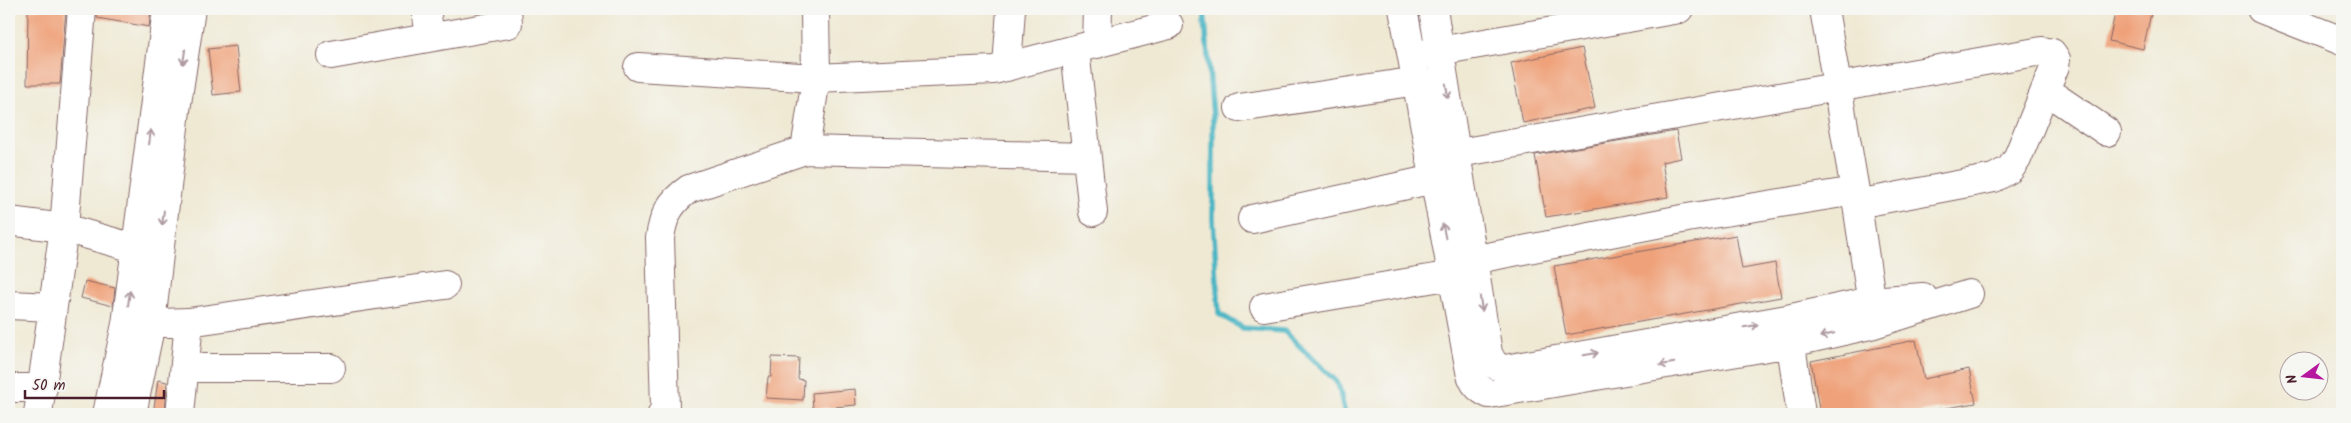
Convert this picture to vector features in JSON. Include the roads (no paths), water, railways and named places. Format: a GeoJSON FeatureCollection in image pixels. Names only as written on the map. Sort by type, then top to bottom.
{"type":"FeatureCollection","features":[{"type":"Feature","properties":{"kind":"street"},"geometry":{"type":"LineString","coordinates":[[9,388],[40,401],[64,228],[82,9]]}},
{"type":"Feature","properties":{"kind":"street"},"geometry":{"type":"LineString","coordinates":[[132,414],[138,324],[147,251],[167,9]]}},
{"type":"Feature","properties":{"kind":"street"},"geometry":{"type":"LineString","coordinates":[[147,251],[191,9]]}},
{"type":"Feature","properties":{"kind":"street"},"geometry":{"type":"LineString","coordinates":[[426,9],[430,37]]}},
{"type":"Feature","properties":{"kind":"street"},"geometry":{"type":"LineString","coordinates":[[331,55],[508,24],[507,9]]}},
{"type":"Feature","properties":{"kind":"street"},"geometry":{"type":"LineString","coordinates":[[805,150],[816,78],[815,9]]}},
{"type":"Feature","properties":{"kind":"street"},"geometry":{"type":"LineString","coordinates":[[1007,67],[1010,9]]}},
{"type":"Feature","properties":{"kind":"street"},"geometry":{"type":"LineString","coordinates":[[1093,212],[1087,157],[1086,47],[1098,9]]}},
{"type":"Feature","properties":{"kind":"street"},"geometry":{"type":"LineString","coordinates":[[1403,9],[1432,168],[1459,266],[1488,353],[1492,362],[1497,367],[1505,369],[1789,331]]}},
{"type":"Feature","properties":{"kind":"street"},"geometry":{"type":"LineString","coordinates":[[1433,9],[1456,153],[1459,266],[1470,371],[1473,381],[1480,390],[1490,394],[1873,313],[1856,197],[1824,9]]}},
{"type":"Feature","properties":{"kind":"street"},"geometry":{"type":"LineString","coordinates":[[1239,108],[1415,68],[1440,51],[1679,9]]}},
{"type":"Feature","properties":{"kind":"street"},"geometry":{"type":"LineString","coordinates":[[2260,9],[2342,41]]}},
{"type":"Feature","properties":{"kind":"street"},"geometry":{"type":"LineString","coordinates":[[638,67],[816,78],[1007,67],[1168,25]]}},
{"type":"Feature","properties":{"kind":"street"},"geometry":{"type":"LineString","coordinates":[[1252,219],[1432,168],[1456,153],[2042,51],[2052,53],[2056,59],[2017,159],[2010,169],[2002,175],[1856,197],[1687,218],[1264,307]]}},
{"type":"Feature","properties":{"kind":"street"},"geometry":{"type":"LineString","coordinates":[[2045,90],[2108,132]]}},
{"type":"Feature","properties":{"kind":"street"},"geometry":{"type":"LineString","coordinates":[[662,414],[665,407],[660,238],[662,223],[675,198],[689,189],[805,150],[1087,157]]}},
{"type":"Feature","properties":{"kind":"street"},"geometry":{"type":"LineString","coordinates":[[9,221],[64,228],[147,251]]}},
{"type":"Feature","properties":{"kind":"street"},"geometry":{"type":"LineString","coordinates":[[138,324],[189,322],[445,285]]}},
{"type":"Feature","properties":{"kind":"street"},"geometry":{"type":"LineString","coordinates":[[9,305],[53,307]]}},
{"type":"Feature","properties":{"kind":"street"},"geometry":{"type":"LineString","coordinates":[[180,414],[189,322]]}},
{"type":"Feature","properties":{"kind":"street"},"geometry":{"type":"LineString","coordinates":[[106,414],[138,324]]}},
{"type":"Feature","properties":{"kind":"street"},"geometry":{"type":"LineString","coordinates":[[1789,331],[1801,414]]}},
{"type":"Feature","properties":{"kind":"street"},"geometry":{"type":"LineString","coordinates":[[1480,390],[1497,367]]}},
{"type":"Feature","properties":{"kind":"street"},"geometry":{"type":"LineString","coordinates":[[185,368],[331,368]]}},
{"type":"Feature","properties":{"kind":"waterway"},"geometry":{"type":"LineString","coordinates":[[1204,9],[1213,116],[1213,219],[1219,314],[1243,328],[1284,331],[1338,383],[1345,414]]}}]}
